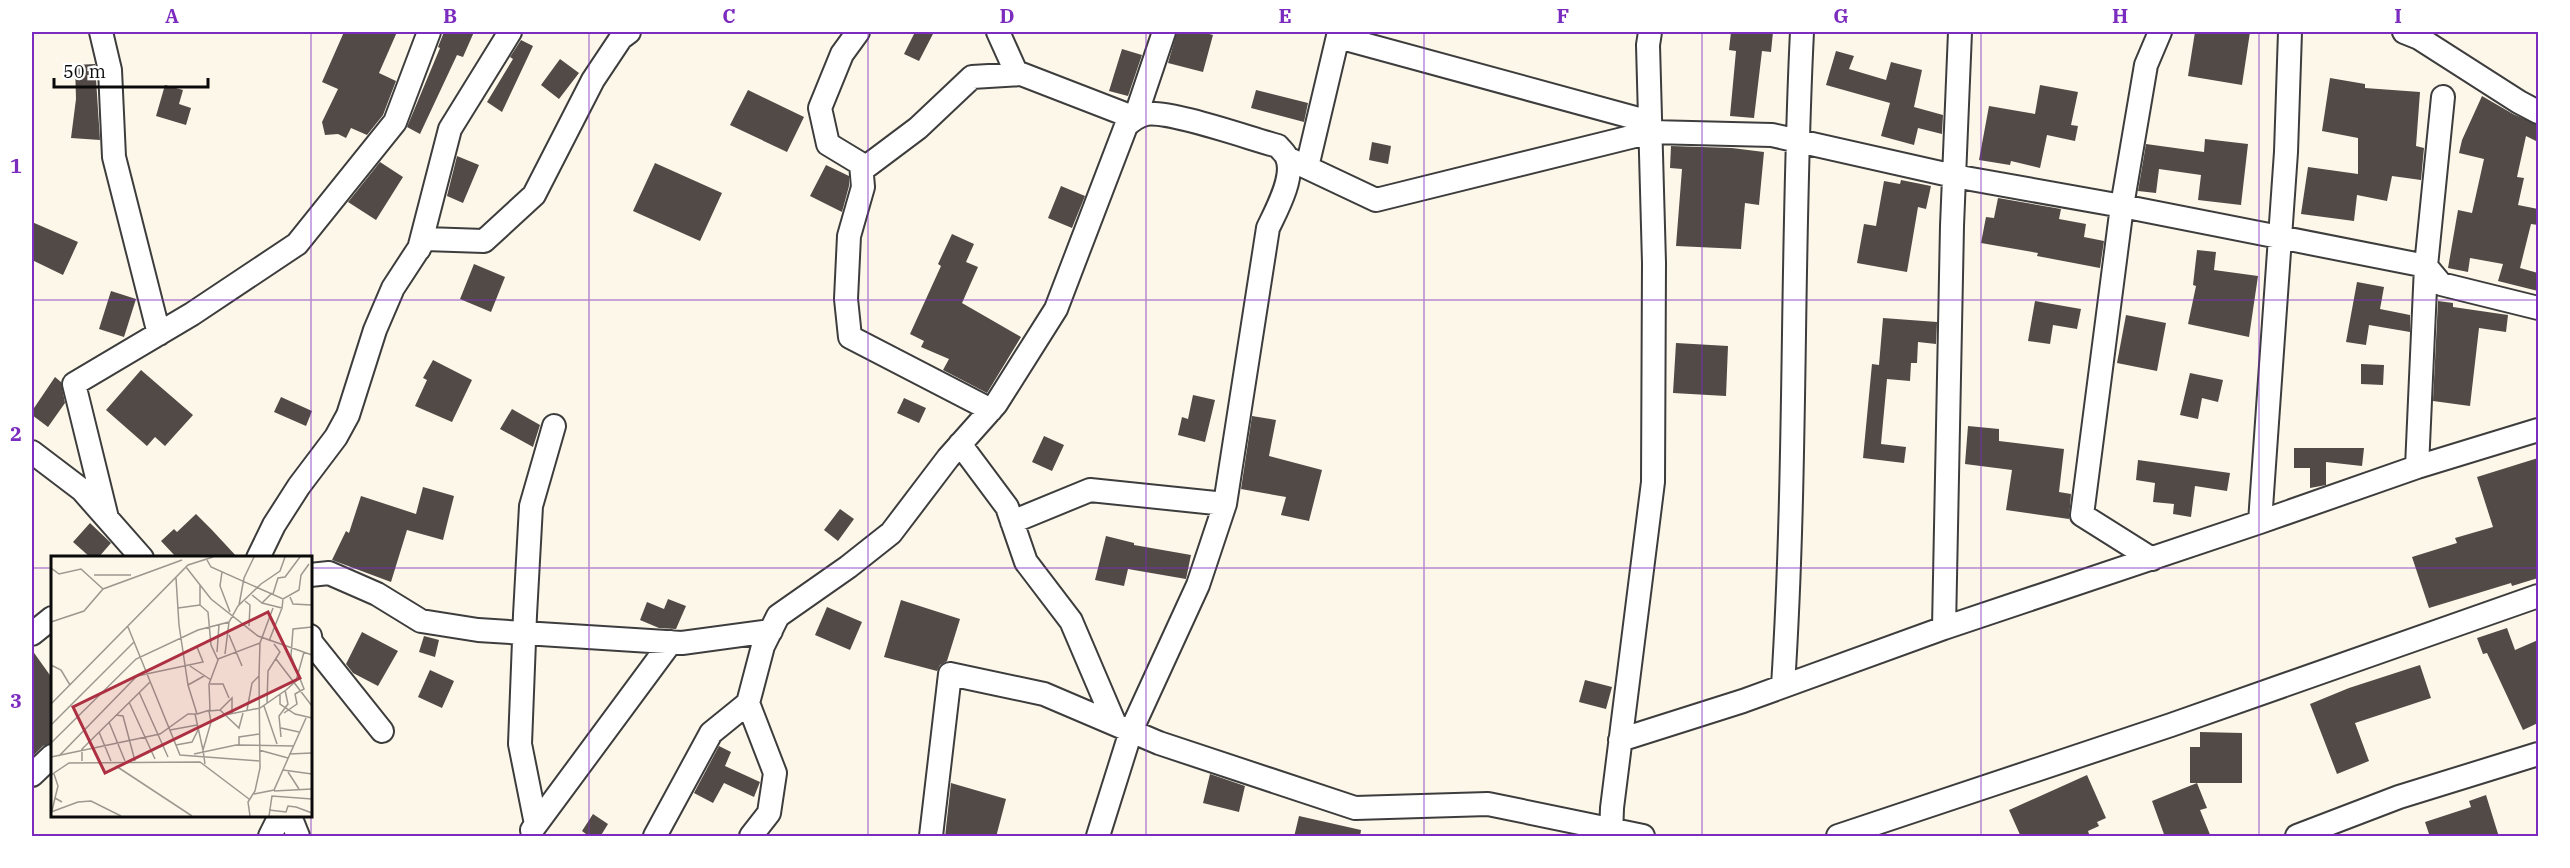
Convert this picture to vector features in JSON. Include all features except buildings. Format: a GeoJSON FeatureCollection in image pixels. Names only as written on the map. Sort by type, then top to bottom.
{"type":"FeatureCollection","features":[{"type":"Feature","properties":{"kind":"street"},"geometry":{"type":"LineString","coordinates":[[101,32],[110,70],[114,157],[159,334]]}},
{"type":"Feature","properties":{"kind":"street"},"geometry":{"type":"LineString","coordinates":[[107,518],[74,384],[159,334],[297,244],[395,122],[429,32]]}},
{"type":"Feature","properties":{"kind":"street"},"geometry":{"type":"LineString","coordinates":[[419,249],[450,129],[510,32]]}},
{"type":"Feature","properties":{"kind":"street"},"geometry":{"type":"LineString","coordinates":[[259,556],[274,525],[299,486],[336,437],[348,415],[375,330],[393,288],[425,239],[484,241],[534,195],[593,80],[621,38],[629,32]]}},
{"type":"Feature","properties":{"kind":"street"},"geometry":{"type":"LineString","coordinates":[[858,32],[842,54],[820,108],[828,144],[866,167],[918,128],[972,77],[1021,74]]}},
{"type":"Feature","properties":{"kind":"street"},"geometry":{"type":"LineString","coordinates":[[998,32],[1016,72],[1135,118]]}},
{"type":"Feature","properties":{"kind":"street"},"geometry":{"type":"LineString","coordinates":[[1135,118],[1164,32]]}},
{"type":"Feature","properties":{"kind":"street"},"geometry":{"type":"LineString","coordinates":[[1611,833],[1620,740],[1653,482],[1654,263],[1650,32]]}},
{"type":"Feature","properties":{"kind":"street"},"geometry":{"type":"LineString","coordinates":[[1783,686],[1790,585],[1802,32]]}},
{"type":"Feature","properties":{"kind":"street"},"geometry":{"type":"LineString","coordinates":[[1944,628],[1954,176],[1960,32]]}},
{"type":"Feature","properties":{"kind":"street"},"geometry":{"type":"LineString","coordinates":[[2145,32],[2146,65],[2122,206],[2082,515],[2152,559]]}},
{"type":"Feature","properties":{"kind":"street"},"geometry":{"type":"LineString","coordinates":[[2146,65],[2160,32]]}},
{"type":"Feature","properties":{"kind":"street"},"geometry":{"type":"LineString","coordinates":[[2260,522],[2286,152],[2290,32]]}},
{"type":"Feature","properties":{"kind":"street"},"geometry":{"type":"LineString","coordinates":[[1098,837],[1123,727],[1198,585],[1225,504],[1268,228],[1282,198],[1289,170],[1297,162],[1339,34],[1650,127],[1772,135],[1954,176],[2122,206],[2426,266],[2441,284],[2538,308]]}},
{"type":"Feature","properties":{"kind":"street"},"geometry":{"type":"LineString","coordinates":[[2413,34],[2538,112]]}},
{"type":"Feature","properties":{"kind":"street"},"geometry":{"type":"LineString","coordinates":[[2417,467],[2426,266],[2443,97]]}},
{"type":"Feature","properties":{"kind":"street"},"geometry":{"type":"LineString","coordinates":[[751,837],[769,813],[774,773],[748,703],[763,646],[778,616],[848,567],[891,533],[960,444],[991,410],[1056,309],[1120,139],[1126,126],[1135,118],[1148,114],[1180,118],[1278,146],[1297,162],[1376,200],[1650,127]]}},
{"type":"Feature","properties":{"kind":"street"},"geometry":{"type":"LineString","coordinates":[[861,164],[863,187],[849,236],[846,300],[850,337],[991,410]]}},
{"type":"Feature","properties":{"kind":"street"},"geometry":{"type":"LineString","coordinates":[[532,830],[520,744],[531,506],[554,426]]}},
{"type":"Feature","properties":{"kind":"street"},"geometry":{"type":"LineString","coordinates":[[1620,740],[2417,467],[2538,430]]}},
{"type":"Feature","properties":{"kind":"street"},"geometry":{"type":"LineString","coordinates":[[960,444],[1007,507],[1026,562],[1071,621],[1123,727]]}},
{"type":"Feature","properties":{"kind":"street"},"geometry":{"type":"LineString","coordinates":[[32,452],[82,490],[140,556]]}},
{"type":"Feature","properties":{"kind":"street"},"geometry":{"type":"LineString","coordinates":[[1012,522],[1090,490],[1225,504]]}},
{"type":"Feature","properties":{"kind":"street"},"geometry":{"type":"LineString","coordinates":[[312,575],[329,573],[377,594],[421,621],[478,630],[682,643],[771,631]]}},
{"type":"Feature","properties":{"kind":"street"},"geometry":{"type":"LineString","coordinates":[[1838,837],[2171,725],[2538,596]]}},
{"type":"Feature","properties":{"kind":"street"},"geometry":{"type":"LineString","coordinates":[[32,634],[51,619]]}},
{"type":"Feature","properties":{"kind":"street"},"geometry":{"type":"LineString","coordinates":[[532,830],[670,642]]}},
{"type":"Feature","properties":{"kind":"street"},"geometry":{"type":"LineString","coordinates":[[312,643],[382,731]]}},
{"type":"Feature","properties":{"kind":"street"},"geometry":{"type":"LineString","coordinates":[[931,837],[950,674],[1044,694],[1159,743],[1355,808],[1488,804],[1611,833],[1642,837]]}},
{"type":"Feature","properties":{"kind":"street"},"geometry":{"type":"LineString","coordinates":[[655,837],[711,733],[748,703]]}},
{"type":"Feature","properties":{"kind":"street"},"geometry":{"type":"LineString","coordinates":[[2297,837],[2399,797],[2538,754]]}},
{"type":"Feature","properties":{"kind":"street"},"geometry":{"type":"LineString","coordinates":[[32,775],[51,757]]}},
{"type":"Feature","properties":{"kind":"street"},"geometry":{"type":"LineString","coordinates":[[270,837],[280,817]]}},
{"type":"Feature","properties":{"kind":"street"},"geometry":{"type":"LineString","coordinates":[[290,817],[298,837]]}}]}
